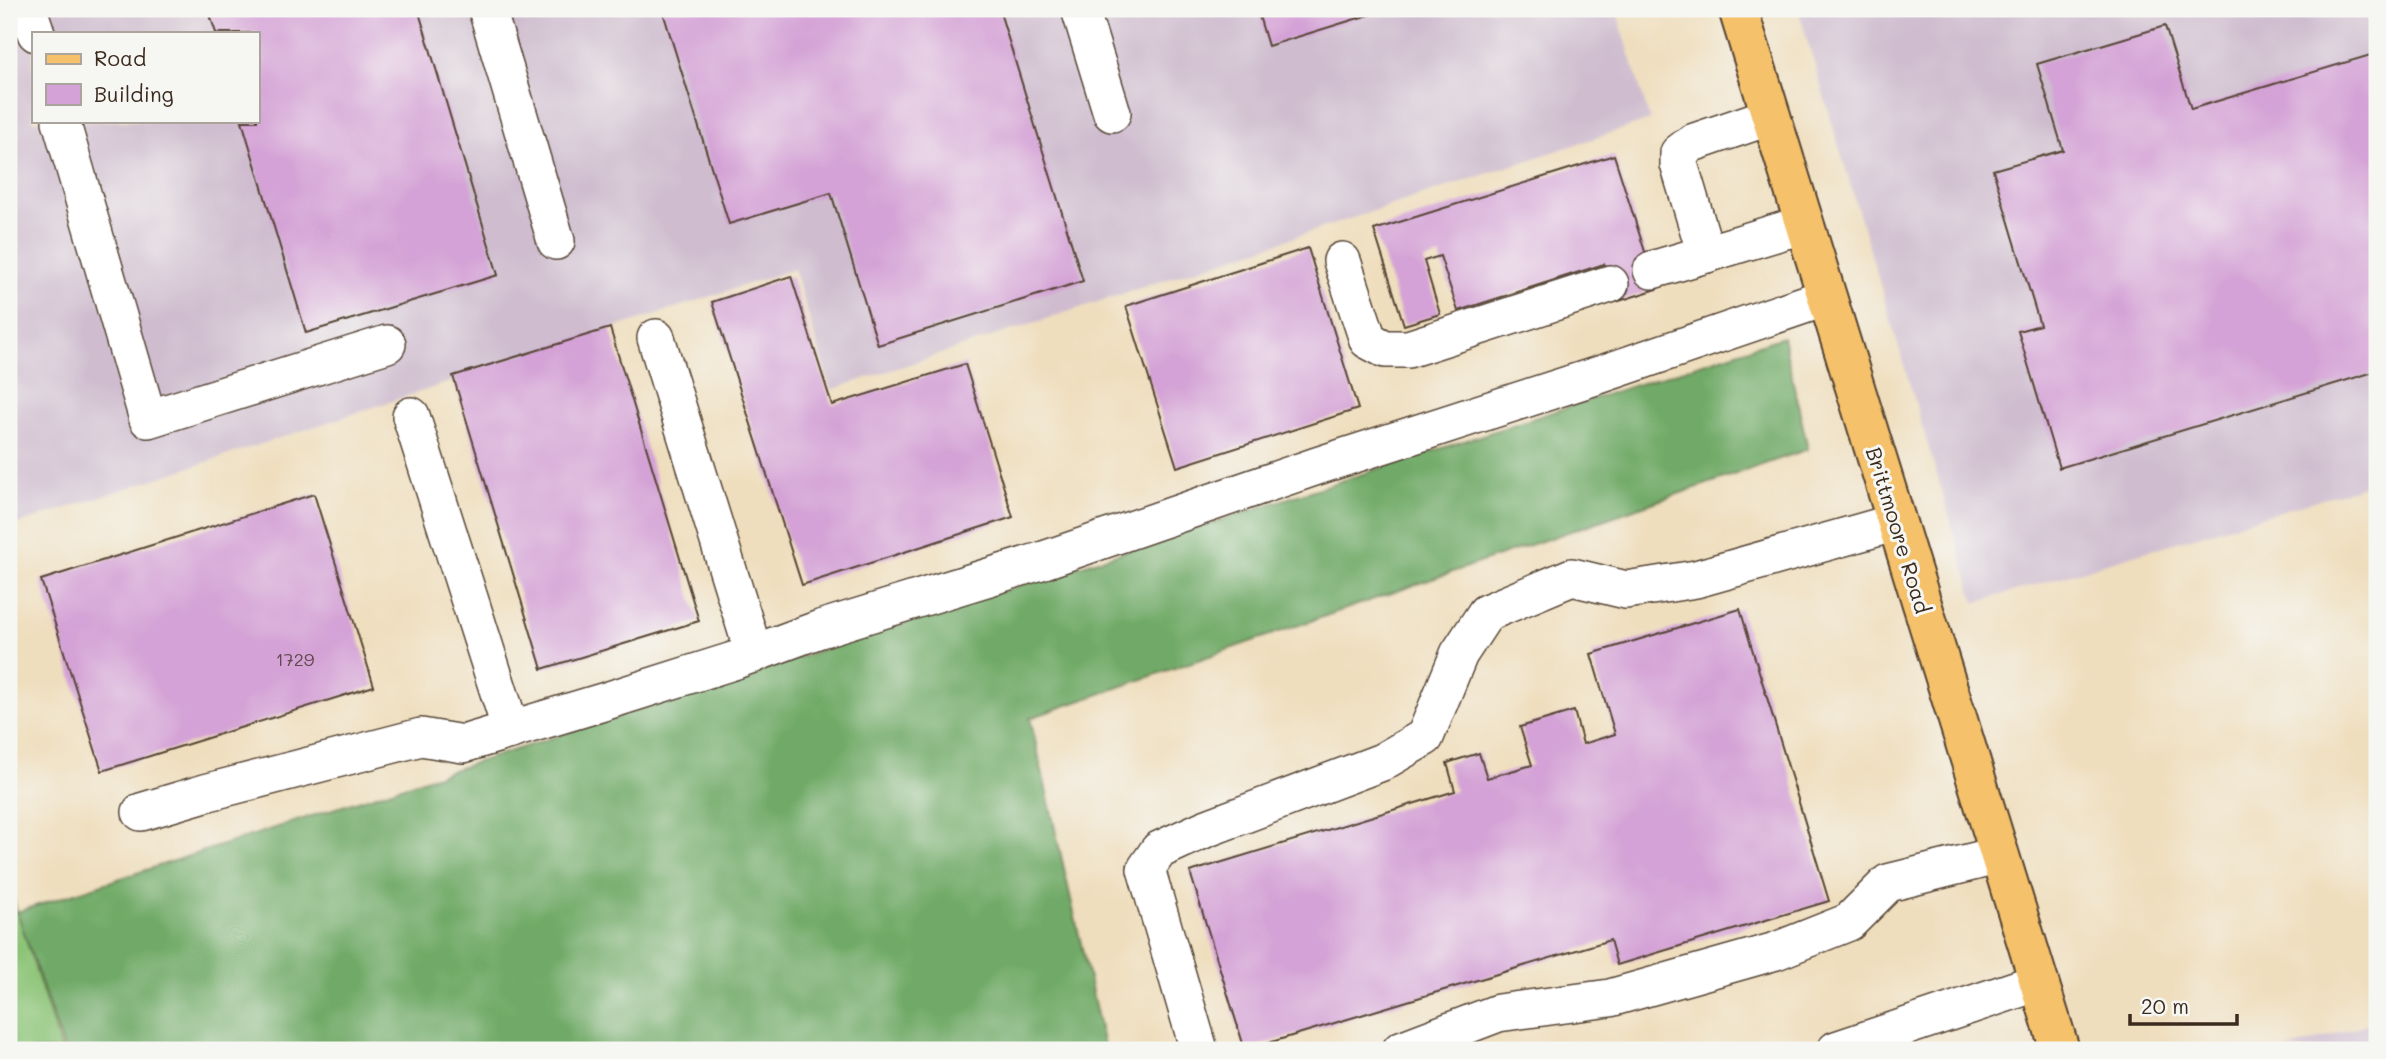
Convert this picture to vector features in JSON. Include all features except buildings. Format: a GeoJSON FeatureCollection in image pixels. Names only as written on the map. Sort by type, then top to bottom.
{"type":"FeatureCollection","features":[{"type":"Feature","properties":{"kind":"main road","name":"Brittmoore Road"},"geometry":{"type":"LineString","coordinates":[[1738,9],[2060,1050]]}},
{"type":"Feature","properties":{"kind":"lane"},"geometry":{"type":"LineString","coordinates":[[28,9],[36,32]]}},
{"type":"Feature","properties":{"kind":"lane"},"geometry":{"type":"LineString","coordinates":[[487,9],[556,241]]}},
{"type":"Feature","properties":{"kind":"lane"},"geometry":{"type":"LineString","coordinates":[[1080,9],[1112,113]]}},
{"type":"Feature","properties":{"kind":"lane"},"geometry":{"type":"LineString","coordinates":[[1706,254],[1679,164],[1679,153],[1692,143],[1771,116]]}},
{"type":"Feature","properties":{"kind":"lane"},"geometry":{"type":"LineString","coordinates":[[61,122],[148,419],[387,344]]}},
{"type":"Feature","properties":{"kind":"lane"},"geometry":{"type":"LineString","coordinates":[[1651,271],[1805,224]]}},
{"type":"Feature","properties":{"kind":"lane"},"geometry":{"type":"LineString","coordinates":[[1342,261],[1368,340],[1385,349],[1408,349],[1610,284]]}},
{"type":"Feature","properties":{"kind":"lane"},"geometry":{"type":"LineString","coordinates":[[141,813],[205,793],[421,737],[463,744],[511,730],[754,654],[820,629],[1044,560],[1317,466],[1602,374],[1827,297]]}},
{"type":"Feature","properties":{"kind":"lane"},"geometry":{"type":"LineString","coordinates":[[656,338],[754,654]]}},
{"type":"Feature","properties":{"kind":"lane"},"geometry":{"type":"LineString","coordinates":[[411,416],[511,730]]}},
{"type":"Feature","properties":{"kind":"lane"},"geometry":{"type":"LineString","coordinates":[[1199,1050],[1146,869],[1159,850],[1205,829],[1382,762],[1425,737],[1459,654],[1486,613],[1572,577],[1626,590],[1696,579],[1897,522]]}},
{"type":"Feature","properties":{"kind":"lane"},"geometry":{"type":"LineString","coordinates":[[1401,1050],[1498,1013],[1610,998],[1776,951],[1849,922],[1888,883],[2000,855]]}},
{"type":"Feature","properties":{"kind":"lane"},"geometry":{"type":"LineString","coordinates":[[1836,1050],[2039,982]]}},
{"type":"Feature","properties":{"kind":"shaded area"},"geometry":{"type":"Polygon","coordinates":[[[9,9],[1616,9],[1650,120],[831,390],[794,269],[9,527],[9,9]]]}},
{"type":"Feature","properties":{"kind":"shaded area"},"geometry":{"type":"Polygon","coordinates":[[[1798,9],[2377,9],[2377,482],[1975,603],[1798,9]]]}},
{"type":"Feature","properties":{"kind":"shaded area"},"geometry":{"type":"Polygon","coordinates":[[[2377,1021],[2377,1050],[2285,1050],[2377,1021]]]}},
{"type":"Feature","properties":{"kind":"green space"},"geometry":{"type":"Polygon","coordinates":[[[1783,337],[1808,449],[1030,718],[1105,1050],[64,1050],[17,912],[1783,337]]]}},
{"type":"Feature","properties":{"kind":"green space"},"geometry":{"type":"Polygon","coordinates":[[[9,885],[61,1050],[9,1050],[9,885]]]}}]}
